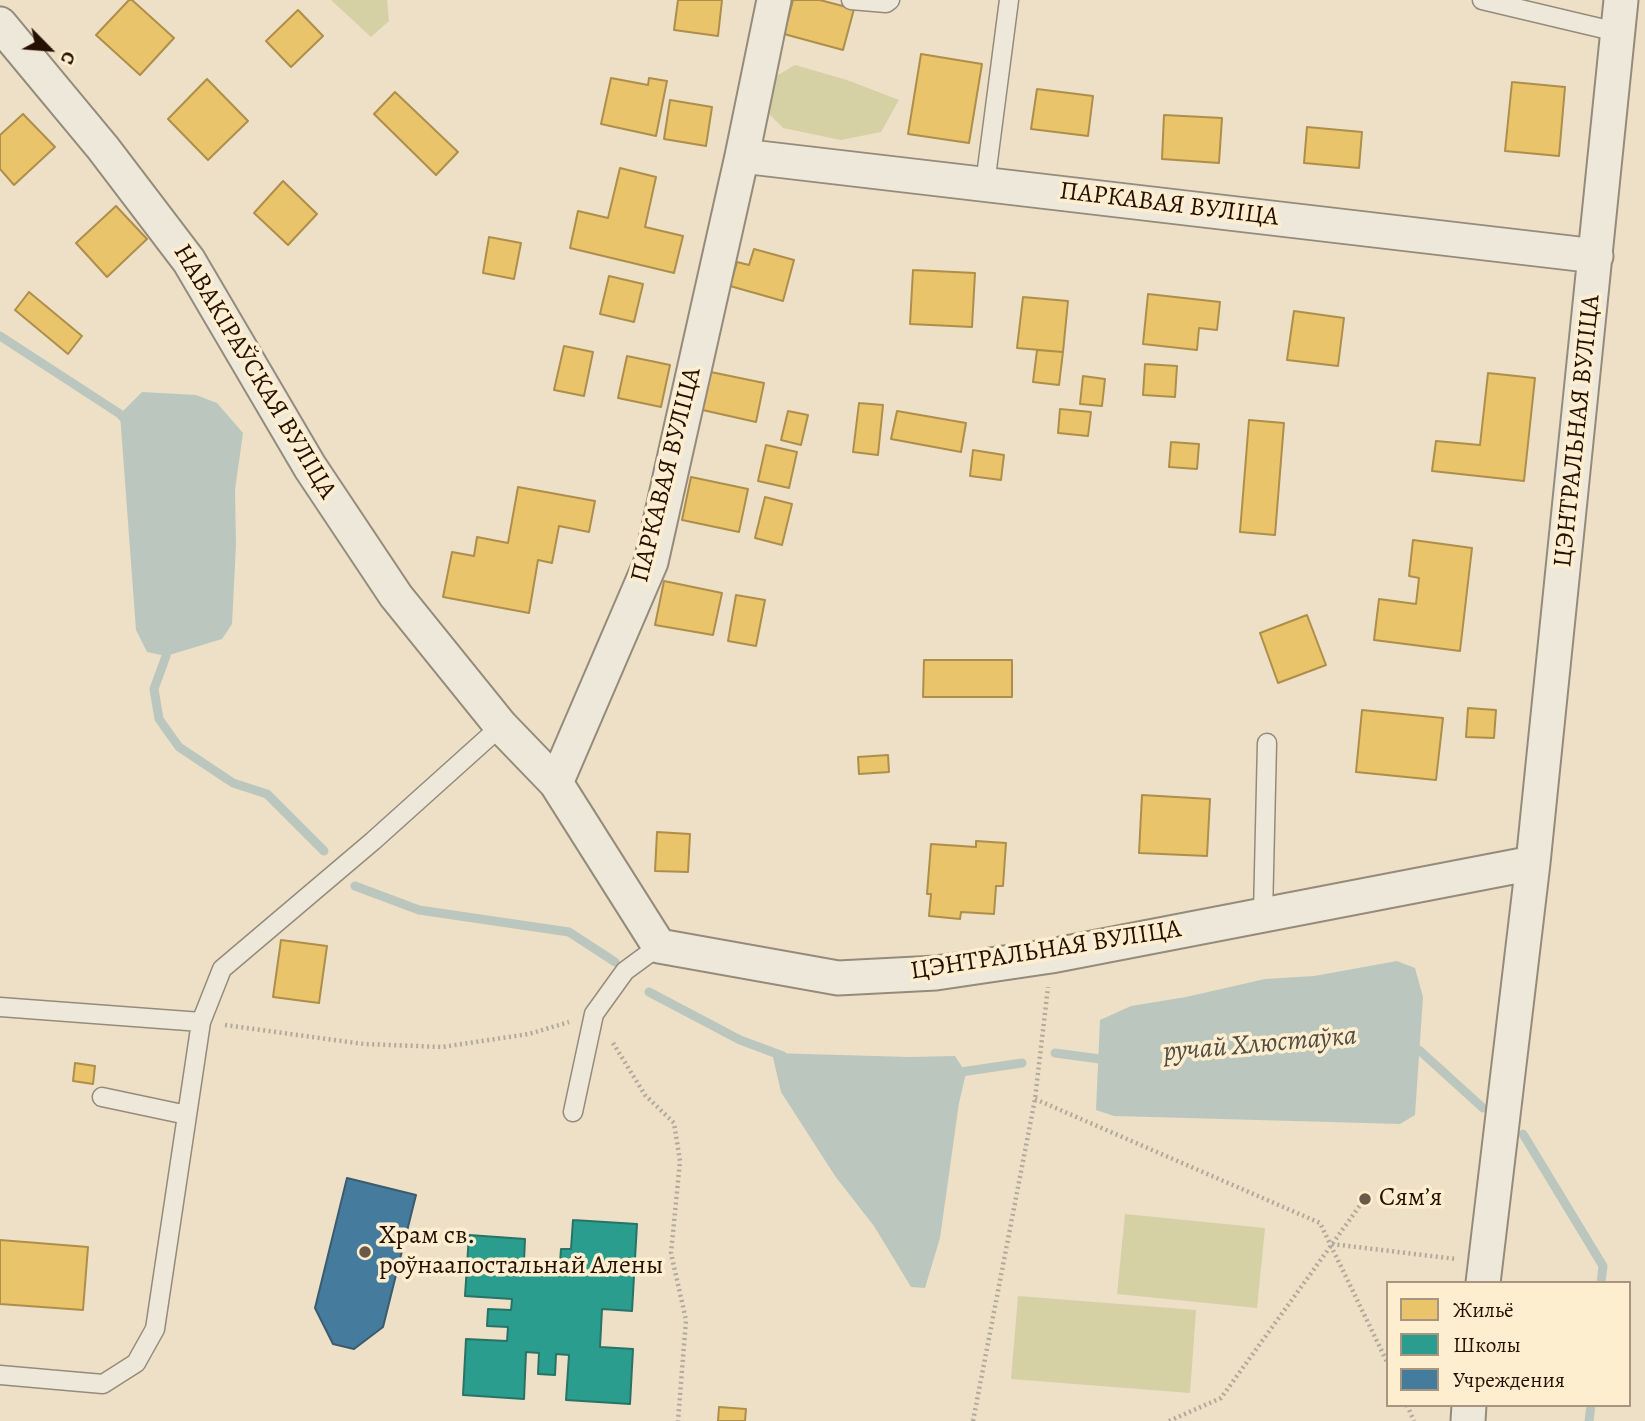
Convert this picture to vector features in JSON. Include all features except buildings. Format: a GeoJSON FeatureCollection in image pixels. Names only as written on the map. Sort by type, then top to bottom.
{"type":"FeatureCollection","features":[{"type":"Feature","properties":{"kind":"street","name":"ПАРКАВАЯ ВУЛІЦА"},"geometry":{"type":"LineString","coordinates":[[556,783],[651,562],[774,0]]}},
{"type":"Feature","properties":{"kind":"street","name":"ЦЭНТРАЛЬНАЯ ВУЛІЦА"},"geometry":{"type":"LineString","coordinates":[[1484,1272],[1533,863],[1619,16]]}},
{"type":"Feature","properties":{"kind":"street","name":"НАВАКІРАЎСКАЯ ВУЛІЦА"},"geometry":{"type":"LineString","coordinates":[[0,24],[103,148],[189,261],[310,467],[396,596],[501,726]]}},
{"type":"Feature","properties":{"kind":"street","name":"ПАРКАВАЯ ВУЛІЦА"},"geometry":{"type":"LineString","coordinates":[[742,156],[1596,256]]}},
{"type":"Feature","properties":{"kind":"street"},"geometry":{"type":"LineString","coordinates":[[501,726],[556,783],[659,946]]}},
{"type":"Feature","properties":{"kind":"street","name":"ЦЭНТРАЛЬНАЯ ВУЛІЦА"},"geometry":{"type":"LineString","coordinates":[[659,946],[838,978],[936,973],[1051,956],[1533,863]]}},
{"type":"Feature","properties":{"kind":"lane"},"geometry":{"type":"LineString","coordinates":[[851,0],[886,3],[890,0]]}},
{"type":"Feature","properties":{"kind":"lane"},"geometry":{"type":"LineString","coordinates":[[985,184],[1009,0]]}},
{"type":"Feature","properties":{"kind":"lane"},"geometry":{"type":"LineString","coordinates":[[1482,0],[1619,16]]}},
{"type":"Feature","properties":{"kind":"lane"},"geometry":{"type":"LineString","coordinates":[[0,1376],[103,1384],[136,1363],[155,1329],[201,1022],[222,969],[373,841],[501,726]]}},
{"type":"Feature","properties":{"kind":"lane"},"geometry":{"type":"LineString","coordinates":[[1263,914],[1267,743]]}},
{"type":"Feature","properties":{"kind":"lane"},"geometry":{"type":"LineString","coordinates":[[573,1112],[594,1014],[625,971],[659,946]]}},
{"type":"Feature","properties":{"kind":"lane"},"geometry":{"type":"LineString","coordinates":[[0,1007],[201,1022]]}},
{"type":"Feature","properties":{"kind":"lane"},"geometry":{"type":"LineString","coordinates":[[102,1097],[187,1115]]}},
{"type":"Feature","properties":{"kind":"path"},"geometry":{"type":"LineString","coordinates":[[973,1421],[1035,1099],[1051,956]]}},
{"type":"Feature","properties":{"kind":"path"},"geometry":{"type":"LineString","coordinates":[[201,1022],[363,1044],[442,1047],[529,1034],[594,1014],[645,1095],[674,1123],[680,1161],[671,1253],[685,1320],[678,1421]]}},
{"type":"Feature","properties":{"kind":"path"},"geometry":{"type":"LineString","coordinates":[[1035,1099],[1320,1223],[1386,1360]]}},
{"type":"Feature","properties":{"kind":"path"},"geometry":{"type":"LineString","coordinates":[[1169,1421],[1221,1398],[1361,1204]]}},
{"type":"Feature","properties":{"kind":"path"},"geometry":{"type":"LineString","coordinates":[[1332,1244],[1484,1272]]}},
{"type":"Feature","properties":{"kind":"shaded area"},"geometry":{"type":"Polygon","coordinates":[[[331,0],[387,0],[389,21],[371,37],[331,0]]]}},
{"type":"Feature","properties":{"kind":"shaded area"},"geometry":{"type":"Polygon","coordinates":[[[795,65],[847,80],[899,100],[881,132],[841,140],[783,128],[767,112],[776,76],[795,65]]]}},
{"type":"Feature","properties":{"kind":"shaded area"},"geometry":{"type":"Polygon","coordinates":[[[1125,1214],[1265,1228],[1257,1308],[1117,1294],[1125,1214]]]}},
{"type":"Feature","properties":{"kind":"shaded area"},"geometry":{"type":"Polygon","coordinates":[[[1018,1296],[1196,1310],[1190,1393],[1011,1379],[1018,1296]]]}},
{"type":"Feature","properties":{"kind":"water"},"geometry":{"type":"Polygon","coordinates":[[[142,392],[196,395],[217,403],[243,433],[235,490],[236,545],[232,624],[222,639],[166,656],[147,652],[136,630],[120,414],[142,392]]]}},
{"type":"Feature","properties":{"kind":"water"},"geometry":{"type":"Polygon","coordinates":[[[1397,961],[1415,968],[1423,997],[1415,1115],[1400,1124],[1114,1116],[1096,1110],[1100,1020],[1131,1006],[1265,979],[1314,976],[1397,961]]]}},
{"type":"Feature","properties":{"kind":"water"},"geometry":{"type":"Polygon","coordinates":[[[772,1053],[955,1056],[966,1073],[959,1103],[940,1238],[925,1288],[911,1287],[874,1226],[835,1176],[781,1092],[772,1053]]]}},
{"type":"Feature","properties":{"kind":"waterway","name":"ручай Хлюстаўка"},"geometry":{"type":"LineString","coordinates":[[0,336],[120,414],[127,422]]}},
{"type":"Feature","properties":{"kind":"waterway","name":"ручай Хлюстаўка"},"geometry":{"type":"LineString","coordinates":[[167,646],[154,689],[159,719],[179,747],[233,783],[267,794],[324,851]]}},
{"type":"Feature","properties":{"kind":"waterway","name":"ручай Хлюстаўка"},"geometry":{"type":"LineString","coordinates":[[355,886],[419,910],[569,932],[615,962]]}},
{"type":"Feature","properties":{"kind":"waterway","name":"ручай Хлюстаўка"},"geometry":{"type":"LineString","coordinates":[[649,992],[740,1040],[783,1056]]}},
{"type":"Feature","properties":{"kind":"waterway","name":"ручай Хлюстаўка"},"geometry":{"type":"LineString","coordinates":[[1409,1047],[1419,1050],[1483,1108]]}},
{"type":"Feature","properties":{"kind":"waterway","name":"ручай Хлюстаўка"},"geometry":{"type":"LineString","coordinates":[[1055,1053],[1111,1058]]}},
{"type":"Feature","properties":{"kind":"waterway","name":"ручай Хлюстаўка"},"geometry":{"type":"LineString","coordinates":[[954,1073],[1022,1063]]}},
{"type":"Feature","properties":{"kind":"waterway","name":"ручай Хлюстаўка"},"geometry":{"type":"LineString","coordinates":[[1523,1134],[1603,1266],[1601,1281]]}},
{"type":"Feature","properties":{"kind":"waterway","name":"ручай Хлюстаўка"},"geometry":{"type":"LineString","coordinates":[[1589,1421],[1591,1407]]}},
{"type":"Feature","properties":{"kind":"place","name":"Сямʼя"},"geometry":{"type":"Point","coordinates":[1365,1199]}},
{"type":"Feature","properties":{"kind":"place","name":"Храм св. роўнаапостальнай Алены"},"geometry":{"type":"Point","coordinates":[365,1252]}}]}
